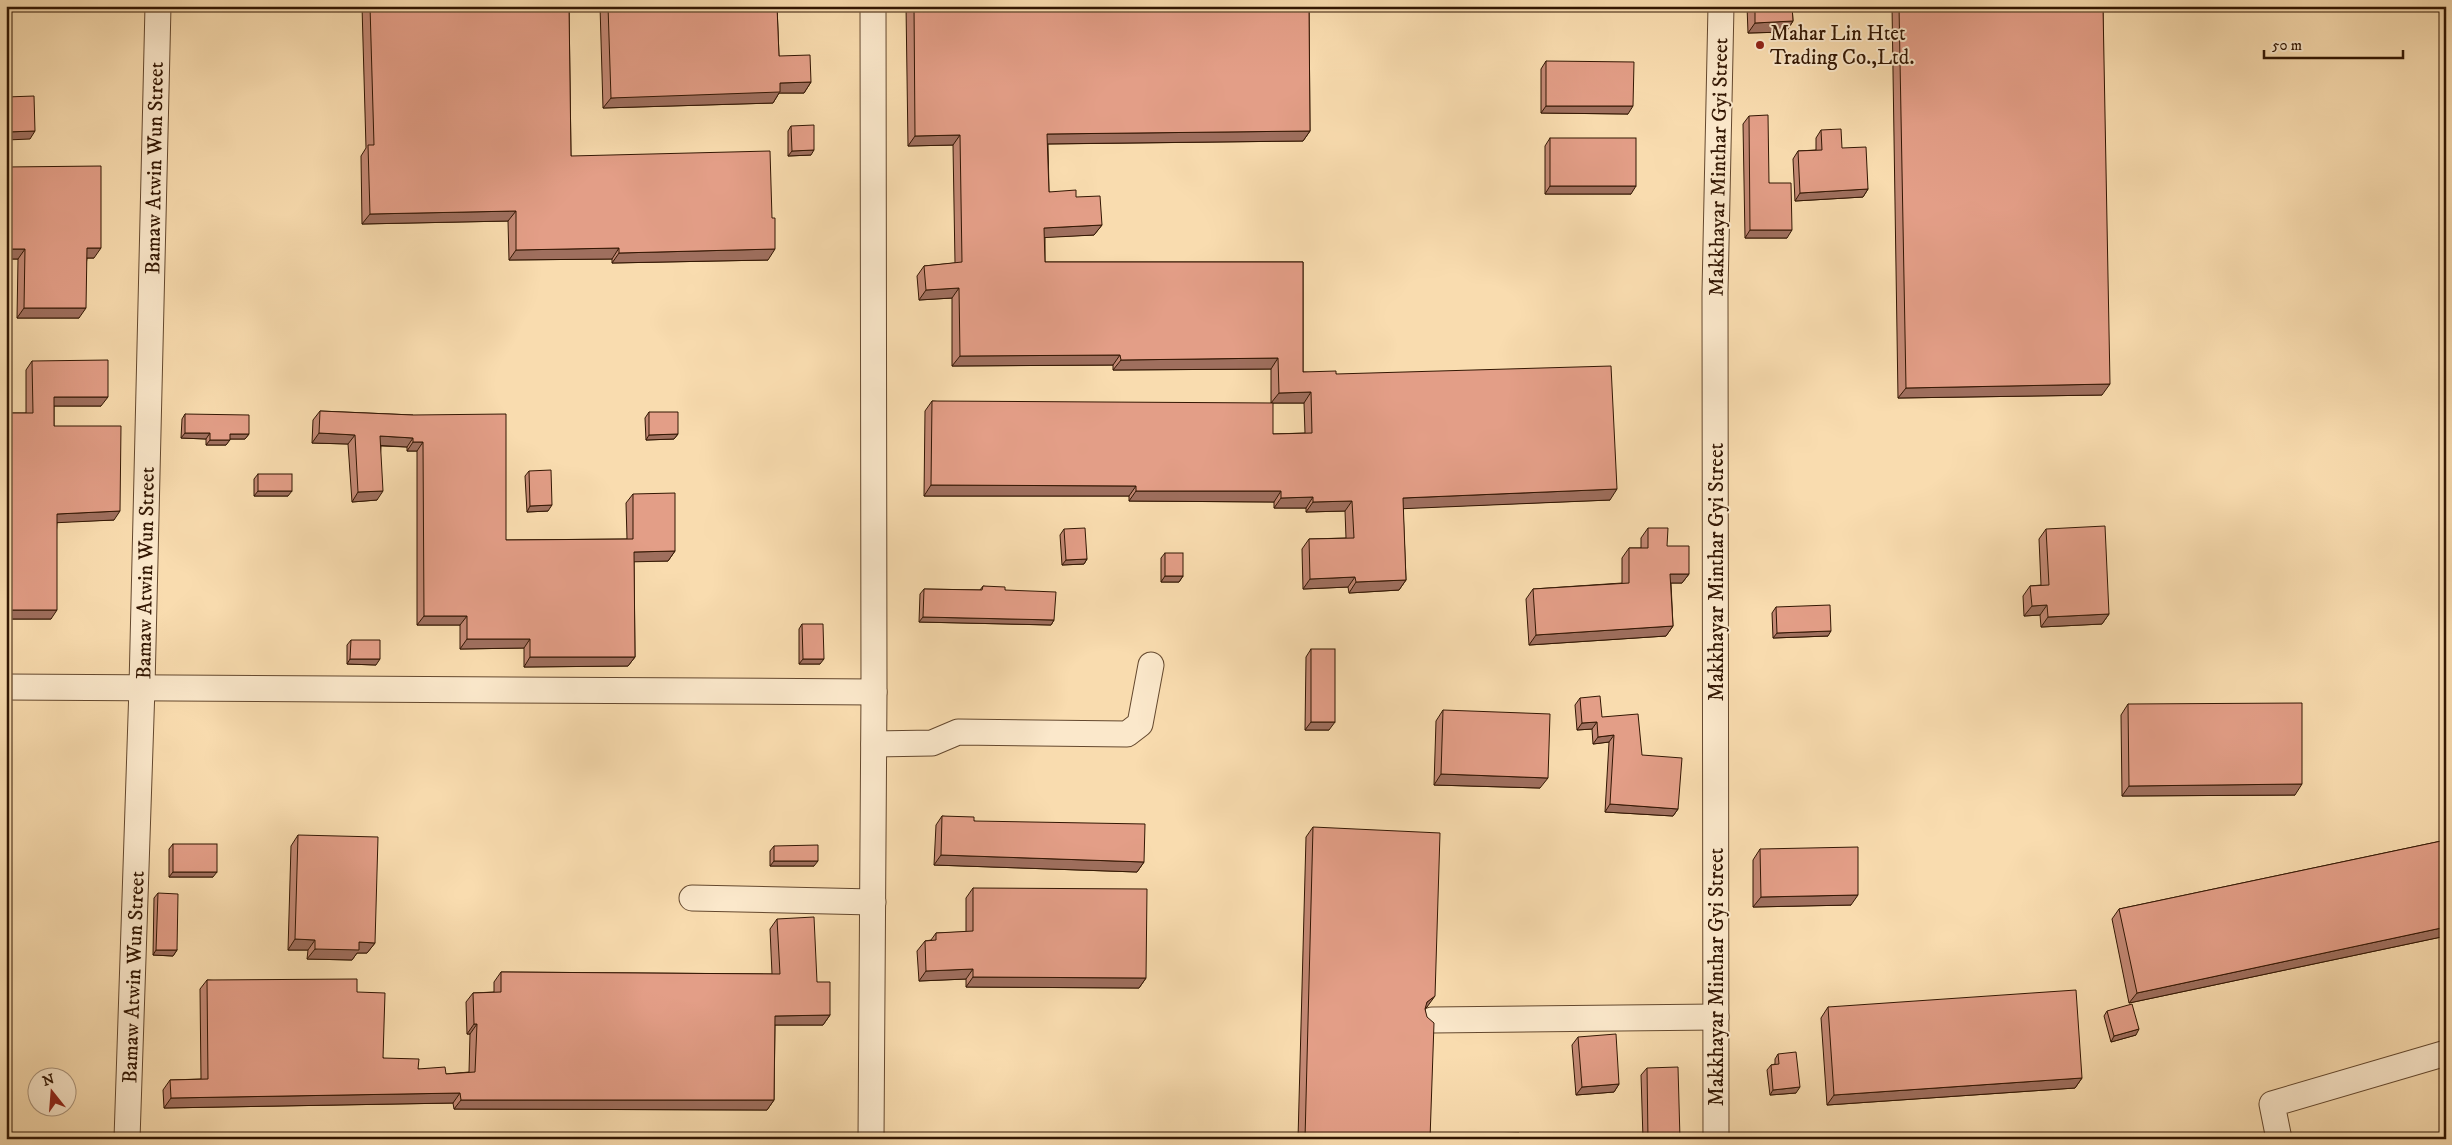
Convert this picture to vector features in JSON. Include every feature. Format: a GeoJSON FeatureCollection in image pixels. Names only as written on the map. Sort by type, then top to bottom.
{"type":"FeatureCollection","features":[{"type":"Feature","properties":{"kind":"street","name":"Bamaw Atwin Wun Street"},"geometry":{"type":"LineString","coordinates":[[127,1139],[142,687],[158,6]]}},
{"type":"Feature","properties":{"kind":"street"},"geometry":{"type":"LineString","coordinates":[[871,1139],[874,744],[873,6]]}},
{"type":"Feature","properties":{"kind":"street","name":"Makkhayar Minthar Gyi Street"},"geometry":{"type":"LineString","coordinates":[[1716,1139],[1715,292],[1721,6]]}},
{"type":"Feature","properties":{"kind":"street"},"geometry":{"type":"LineString","coordinates":[[874,744],[932,743],[958,732],[1127,734],[1140,724],[1151,665]]}},
{"type":"Feature","properties":{"kind":"street"},"geometry":{"type":"LineString","coordinates":[[6,687],[874,692]]}},
{"type":"Feature","properties":{"kind":"street"},"geometry":{"type":"LineString","coordinates":[[692,898],[873,902]]}},
{"type":"Feature","properties":{"kind":"street"},"geometry":{"type":"LineString","coordinates":[[1432,1020],[1716,1017]]}},
{"type":"Feature","properties":{"kind":"street"},"geometry":{"type":"LineString","coordinates":[[2279,1139],[2272,1104],[2446,1053]]}},
{"type":"Feature","properties":{"kind":"building"},"geometry":{"type":"Polygon","coordinates":[[[370,6],[569,6],[571,156],[770,151],[772,218],[775,218],[775,249],[619,253],[619,248],[516,250],[516,211],[370,214],[368,145],[374,145],[370,6]]]}},
{"type":"Feature","properties":{"kind":"building"},"geometry":{"type":"Polygon","coordinates":[[[608,6],[777,6],[779,56],[810,55],[811,82],[780,83],[780,92],[611,98],[608,6]]]}},
{"type":"Feature","properties":{"kind":"building"},"geometry":{"type":"Polygon","coordinates":[[[914,6],[1309,6],[1310,131],[1047,134],[1049,192],[1076,190],[1076,197],[1100,196],[1102,225],[1044,228],[1045,262],[1303,262],[1303,372],[1336,371],[1336,374],[1611,366],[1617,489],[1403,498],[1406,580],[1356,582],[1355,577],[1310,579],[1309,539],[1354,538],[1352,501],[1313,502],[1313,497],[1281,498],[1281,491],[1136,491],[1136,486],[931,485],[932,401],[1273,403],[1273,434],[1312,433],[1311,392],[1279,393],[1278,358],[1121,360],[1120,355],[960,356],[959,288],[926,290],[924,266],[962,262],[960,135],[915,136],[914,6]]]}},
{"type":"Feature","properties":{"kind":"building"},"geometry":{"type":"Polygon","coordinates":[[[1755,6],[1792,6],[1793,21],[1755,23],[1755,6]]]}},
{"type":"Feature","properties":{"kind":"building"},"geometry":{"type":"Polygon","coordinates":[[[1899,6],[2103,6],[2110,384],[1906,388],[1899,6]]]}},
{"type":"Feature","properties":{"kind":"building"},"geometry":{"type":"Polygon","coordinates":[[[1546,61],[1634,62],[1633,106],[1546,106],[1546,61]]]}},
{"type":"Feature","properties":{"kind":"building"},"geometry":{"type":"Polygon","coordinates":[[[34,96],[35,131],[6,132],[6,97],[34,96]]]}},
{"type":"Feature","properties":{"kind":"building"},"geometry":{"type":"Polygon","coordinates":[[[1768,115],[1769,183],[1791,183],[1792,230],[1750,230],[1749,116],[1768,115]]]}},
{"type":"Feature","properties":{"kind":"building"},"geometry":{"type":"Polygon","coordinates":[[[814,125],[814,150],[792,151],[791,126],[814,125]]]}},
{"type":"Feature","properties":{"kind":"building"},"geometry":{"type":"Polygon","coordinates":[[[1841,129],[1842,148],[1866,147],[1868,189],[1800,193],[1798,151],[1822,150],[1821,130],[1841,129]]]}},
{"type":"Feature","properties":{"kind":"building"},"geometry":{"type":"Polygon","coordinates":[[[1550,138],[1636,138],[1636,186],[1550,186],[1550,138]]]}},
{"type":"Feature","properties":{"kind":"building"},"geometry":{"type":"Polygon","coordinates":[[[101,166],[101,248],[87,248],[86,308],[24,308],[25,249],[6,249],[6,167],[101,166]]]}},
{"type":"Feature","properties":{"kind":"building"},"geometry":{"type":"Polygon","coordinates":[[[108,360],[108,397],[54,397],[54,426],[121,426],[120,511],[57,514],[57,610],[6,610],[6,413],[33,413],[32,361],[108,360]]]}},
{"type":"Feature","properties":{"kind":"building"},"geometry":{"type":"Polygon","coordinates":[[[320,411],[413,415],[506,414],[506,540],[633,539],[633,494],[675,493],[675,551],[634,552],[635,657],[530,657],[530,639],[467,639],[467,616],[424,616],[423,442],[413,442],[413,438],[380,436],[383,491],[358,492],[355,435],[319,433],[320,411]]]}},
{"type":"Feature","properties":{"kind":"building"},"geometry":{"type":"Polygon","coordinates":[[[649,412],[678,412],[678,434],[649,435],[649,412]]]}},
{"type":"Feature","properties":{"kind":"building"},"geometry":{"type":"Polygon","coordinates":[[[185,414],[249,415],[249,434],[230,434],[230,440],[210,440],[210,433],[185,433],[185,414]]]}},
{"type":"Feature","properties":{"kind":"building"},"geometry":{"type":"Polygon","coordinates":[[[551,470],[552,505],[530,506],[529,471],[551,470]]]}},
{"type":"Feature","properties":{"kind":"building"},"geometry":{"type":"Polygon","coordinates":[[[258,474],[292,474],[292,491],[258,491],[258,474]]]}},
{"type":"Feature","properties":{"kind":"building"},"geometry":{"type":"Polygon","coordinates":[[[2105,526],[2109,614],[2048,617],[2047,605],[2032,606],[2030,586],[2049,585],[2046,529],[2105,526]]]}},
{"type":"Feature","properties":{"kind":"building"},"geometry":{"type":"Polygon","coordinates":[[[1085,528],[1087,559],[1066,560],[1064,529],[1085,528]]]}},
{"type":"Feature","properties":{"kind":"building"},"geometry":{"type":"Polygon","coordinates":[[[1648,528],[1668,528],[1667,546],[1689,546],[1689,574],[1670,574],[1673,626],[1536,635],[1533,589],[1629,583],[1629,548],[1648,548],[1648,528]]]}},
{"type":"Feature","properties":{"kind":"building"},"geometry":{"type":"Polygon","coordinates":[[[1165,553],[1183,553],[1183,576],[1165,576],[1165,553]]]}},
{"type":"Feature","properties":{"kind":"building"},"geometry":{"type":"Polygon","coordinates":[[[983,586],[1005,587],[1005,590],[1056,592],[1054,620],[923,617],[924,589],[982,590],[983,586]]]}},
{"type":"Feature","properties":{"kind":"building"},"geometry":{"type":"Polygon","coordinates":[[[1830,605],[1831,631],[1777,633],[1776,607],[1830,605]]]}},
{"type":"Feature","properties":{"kind":"building"},"geometry":{"type":"Polygon","coordinates":[[[802,624],[823,624],[824,659],[803,659],[802,624]]]}},
{"type":"Feature","properties":{"kind":"building"},"geometry":{"type":"Polygon","coordinates":[[[351,640],[380,640],[380,659],[350,659],[351,640]]]}},
{"type":"Feature","properties":{"kind":"building"},"geometry":{"type":"Polygon","coordinates":[[[1311,649],[1335,649],[1335,722],[1311,722],[1311,649]]]}},
{"type":"Feature","properties":{"kind":"building"},"geometry":{"type":"Polygon","coordinates":[[[1600,696],[1602,717],[1638,714],[1642,755],[1682,758],[1678,809],[1610,804],[1614,735],[1598,737],[1597,722],[1582,723],[1580,698],[1600,696]]]}},
{"type":"Feature","properties":{"kind":"building"},"geometry":{"type":"Polygon","coordinates":[[[2302,703],[2302,784],[2129,786],[2128,704],[2302,703]]]}},
{"type":"Feature","properties":{"kind":"building"},"geometry":{"type":"Polygon","coordinates":[[[1443,710],[1550,714],[1548,778],[1441,774],[1443,710]]]}},
{"type":"Feature","properties":{"kind":"building"},"geometry":{"type":"Polygon","coordinates":[[[942,816],[974,817],[974,821],[1145,824],[1144,862],[941,855],[942,816]]]}},
{"type":"Feature","properties":{"kind":"building"},"geometry":{"type":"Polygon","coordinates":[[[1313,827],[1440,833],[1435,996],[1427,1002],[1425,1009],[1427,1017],[1434,1023],[1430,1139],[1305,1139],[1313,827]]]}},
{"type":"Feature","properties":{"kind":"building"},"geometry":{"type":"Polygon","coordinates":[[[298,835],[378,837],[375,943],[359,942],[359,950],[315,949],[315,940],[295,939],[298,835]]]}},
{"type":"Feature","properties":{"kind":"building"},"geometry":{"type":"Polygon","coordinates":[[[2446,840],[2446,927],[2137,993],[2119,909],[2446,840]]]}},
{"type":"Feature","properties":{"kind":"building"},"geometry":{"type":"Polygon","coordinates":[[[173,844],[217,844],[217,872],[173,872],[173,844]]]}},
{"type":"Feature","properties":{"kind":"building"},"geometry":{"type":"Polygon","coordinates":[[[818,845],[818,861],[774,861],[774,846],[818,845]]]}},
{"type":"Feature","properties":{"kind":"building"},"geometry":{"type":"Polygon","coordinates":[[[1858,847],[1858,895],[1761,897],[1760,849],[1858,847]]]}},
{"type":"Feature","properties":{"kind":"building"},"geometry":{"type":"Polygon","coordinates":[[[973,888],[1147,889],[1146,978],[973,977],[973,969],[926,971],[925,941],[936,940],[936,933],[973,931],[973,888]]]}},
{"type":"Feature","properties":{"kind":"building"},"geometry":{"type":"Polygon","coordinates":[[[158,893],[178,894],[177,950],[156,950],[158,893]]]}},
{"type":"Feature","properties":{"kind":"building"},"geometry":{"type":"Polygon","coordinates":[[[814,917],[817,982],[830,982],[830,1015],[775,1016],[774,1100],[461,1100],[460,1093],[171,1098],[170,1080],[208,1079],[207,980],[357,979],[357,992],[385,993],[383,1058],[419,1059],[418,1069],[445,1067],[446,1074],[475,1072],[477,1024],[474,1024],[473,993],[501,992],[501,972],[780,974],[777,919],[814,917]]]}},
{"type":"Feature","properties":{"kind":"building"},"geometry":{"type":"Polygon","coordinates":[[[2076,990],[2082,1078],[1834,1095],[1828,1007],[2076,990]]]}},
{"type":"Feature","properties":{"kind":"building"},"geometry":{"type":"Polygon","coordinates":[[[2132,1004],[2139,1029],[2114,1036],[2107,1011],[2132,1004]]]}},
{"type":"Feature","properties":{"kind":"building"},"geometry":{"type":"Polygon","coordinates":[[[1616,1034],[1619,1084],[1582,1087],[1578,1037],[1616,1034]]]}},
{"type":"Feature","properties":{"kind":"building"},"geometry":{"type":"Polygon","coordinates":[[[1796,1052],[1800,1087],[1773,1090],[1771,1065],[1779,1064],[1778,1054],[1796,1052]]]}},
{"type":"Feature","properties":{"kind":"building"},"geometry":{"type":"Polygon","coordinates":[[[1678,1067],[1680,1139],[1648,1139],[1647,1068],[1678,1067]]]}},
{"type":"Feature","properties":{"kind":"building"},"geometry":{"type":"Polygon","coordinates":[[[1519,1133],[1519,1139],[1459,1139],[1458,1135],[1519,1133]]]}},
{"type":"Feature","properties":{"kind":"place","name":"Mahar Lin Htet Trading Co.,Ltd."},"geometry":{"type":"Point","coordinates":[1760,45]}}]}
